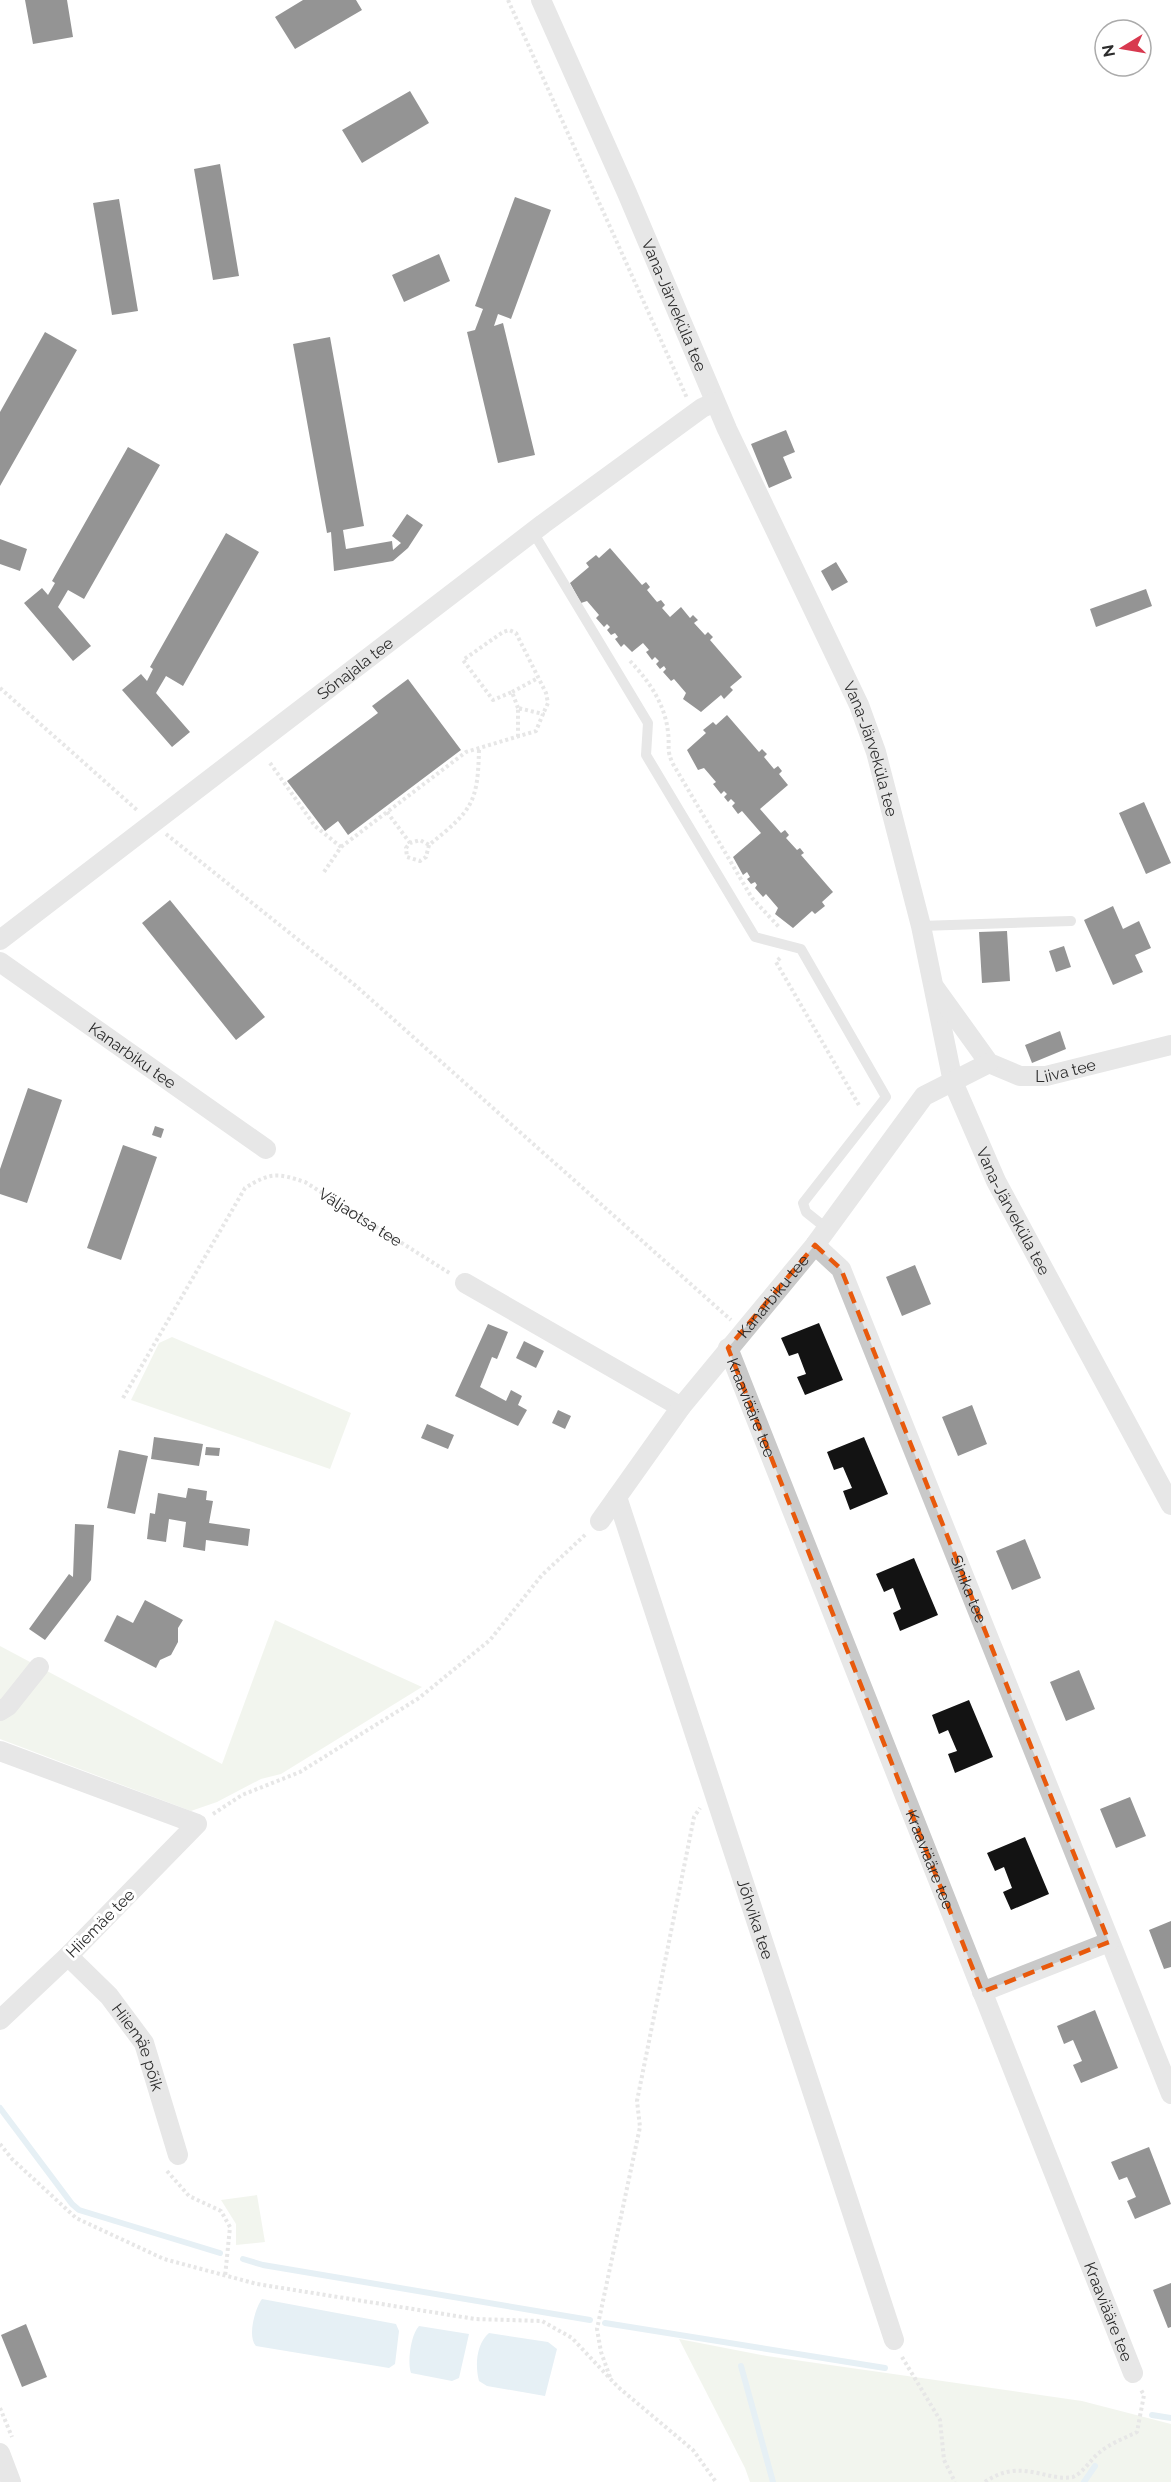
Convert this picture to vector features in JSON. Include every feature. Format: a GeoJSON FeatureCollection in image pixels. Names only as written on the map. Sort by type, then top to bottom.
{"type":"FeatureCollection","features":[{"type":"Feature","properties":{"kind":"street","name":"Vana-Järveküla tee"},"geometry":{"type":"LineString","coordinates":[[542,0],[715,402],[859,705],[876,752],[921,926],[930,981],[953,1082],[996,1181],[1171,1505]]}},
{"type":"Feature","properties":{"kind":"street","name":"Sõnajala tee"},"geometry":{"type":"LineString","coordinates":[[0,939],[533,532],[696,413],[715,402]]}},
{"type":"Feature","properties":{"kind":"street","name":"Kanarbiku tee"},"geometry":{"type":"LineString","coordinates":[[0,962],[266,1149]]}},
{"type":"Feature","properties":{"kind":"street","name":"Liiva tee"},"geometry":{"type":"LineString","coordinates":[[930,981],[989,1063],[1020,1077],[1046,1076],[1171,1045]]}},
{"type":"Feature","properties":{"kind":"street","name":"Kanarbiku tee"},"geometry":{"type":"LineString","coordinates":[[600,1521],[681,1407],[743,1329],[815,1245],[924,1096],[989,1063]]}},
{"type":"Feature","properties":{"kind":"street","name":"Sinika tee"},"geometry":{"type":"LineString","coordinates":[[815,1245],[841,1269],[1171,2094]]}},
{"type":"Feature","properties":{"kind":"street"},"geometry":{"type":"LineString","coordinates":[[465,1283],[681,1407]]}},
{"type":"Feature","properties":{"kind":"street","name":"Kraaviääre tee"},"geometry":{"type":"LineString","coordinates":[[728,1348],[1133,2373]]}},
{"type":"Feature","properties":{"kind":"street","name":"Jõhvika tee"},"geometry":{"type":"LineString","coordinates":[[617,1497],[894,2340]]}},
{"type":"Feature","properties":{"kind":"street"},"geometry":{"type":"LineString","coordinates":[[0,1711],[8,1707],[39,1667]]}},
{"type":"Feature","properties":{"kind":"street"},"geometry":{"type":"LineString","coordinates":[[0,1751],[197,1824]]}},
{"type":"Feature","properties":{"kind":"street","name":"Hiiemäe tee"},"geometry":{"type":"LineString","coordinates":[[0,2020],[68,1956],[197,1824]]}},
{"type":"Feature","properties":{"kind":"street"},"geometry":{"type":"LineString","coordinates":[[982,1992],[1109,1942]]}},
{"type":"Feature","properties":{"kind":"street","name":"Hiiemäe põik"},"geometry":{"type":"LineString","coordinates":[[68,1956],[108,1996],[144,2043],[171,2160]]}},
{"type":"Feature","properties":{"kind":"street"},"geometry":{"type":"LineString","coordinates":[[0,2453],[12,2482]]}},
{"type":"Feature","properties":{"kind":"lane"},"geometry":{"type":"LineString","coordinates":[[533,532],[648,723],[646,755],[755,937],[801,949],[886,1097],[803,1203],[806,1212],[826,1228]]}},
{"type":"Feature","properties":{"kind":"lane"},"geometry":{"type":"LineString","coordinates":[[921,926],[1071,921]]}},
{"type":"Feature","properties":{"kind":"path"},"geometry":{"type":"LineString","coordinates":[[508,0],[696,413]]}},
{"type":"Feature","properties":{"kind":"path"},"geometry":{"type":"LineString","coordinates":[[324,872],[341,847],[466,752],[537,731],[548,703],[538,678],[516,633],[509,630],[502,632],[463,660],[493,700],[538,678]]}},
{"type":"Feature","properties":{"kind":"path"},"geometry":{"type":"LineString","coordinates":[[622,652],[654,687],[668,731],[667,751],[685,785],[752,898],[786,932]]}},
{"type":"Feature","properties":{"kind":"path"},"geometry":{"type":"LineString","coordinates":[[0,688],[152,823],[356,986],[743,1329]]}},
{"type":"Feature","properties":{"kind":"path"},"geometry":{"type":"LineString","coordinates":[[512,692],[518,708],[518,737]]}},
{"type":"Feature","properties":{"kind":"path"},"geometry":{"type":"LineString","coordinates":[[518,708],[543,714]]}},
{"type":"Feature","properties":{"kind":"path"},"geometry":{"type":"LineString","coordinates":[[429,845],[420,840],[410,843],[406,848],[407,857],[420,861],[426,857],[429,845],[466,811],[476,795],[479,748]]}},
{"type":"Feature","properties":{"kind":"path"},"geometry":{"type":"LineString","coordinates":[[270,763],[315,825],[341,847]]}},
{"type":"Feature","properties":{"kind":"path"},"geometry":{"type":"LineString","coordinates":[[387,812],[410,843]]}},
{"type":"Feature","properties":{"kind":"path"},"geometry":{"type":"LineString","coordinates":[[792,947],[776,962],[868,1121]]}},
{"type":"Feature","properties":{"kind":"path","name":"Väljaotsa tee"},"geometry":{"type":"LineString","coordinates":[[123,1398],[245,1188],[264,1176],[281,1174],[305,1182],[465,1283]]}},
{"type":"Feature","properties":{"kind":"path"},"geometry":{"type":"LineString","coordinates":[[197,1824],[242,1795],[300,1772],[418,1698],[490,1640],[542,1575],[600,1521]]}},
{"type":"Feature","properties":{"kind":"path"},"geometry":{"type":"LineString","coordinates":[[611,2381],[601,2352],[597,2329],[640,2127],[637,2101],[694,1817],[713,1790]]}},
{"type":"Feature","properties":{"kind":"path"},"geometry":{"type":"LineString","coordinates":[[0,2144],[12,2159],[76,2218],[164,2259],[242,2282],[475,2319],[542,2321],[572,2338],[611,2381],[693,2450],[716,2482]]}},
{"type":"Feature","properties":{"kind":"path"},"geometry":{"type":"LineString","coordinates":[[171,2160],[177,2185],[189,2196],[221,2211],[230,2227],[225,2277]]}},
{"type":"Feature","properties":{"kind":"path"},"geometry":{"type":"LineString","coordinates":[[894,2340],[940,2420],[944,2460],[955,2482]]}},
{"type":"Feature","properties":{"kind":"path"},"geometry":{"type":"LineString","coordinates":[[985,2482],[996,2474],[1026,2472],[1052,2481],[1074,2477],[1101,2451],[1137,2432],[1144,2395],[1133,2373]]}},
{"type":"Feature","properties":{"kind":"highlighted area"},"geometry":{"type":"Polygon","coordinates":[[[815,1245],[841,1269],[1109,1942],[982,1992],[728,1348],[815,1245]]]}},
{"type":"Feature","properties":{"kind":"green space"},"geometry":{"type":"Polygon","coordinates":[[[172,1337],[351,1413],[330,1469],[131,1400],[159,1343],[172,1337]]]}},
{"type":"Feature","properties":{"kind":"green space"},"geometry":{"type":"Polygon","coordinates":[[[275,1620],[422,1687],[281,1774],[261,1779],[217,1802],[191,1811],[0,1739],[0,1646],[222,1764],[275,1620]]]}},
{"type":"Feature","properties":{"kind":"green space"},"geometry":{"type":"Polygon","coordinates":[[[257,2195],[265,2242],[236,2245],[236,2224],[221,2200],[257,2195]]]}},
{"type":"Feature","properties":{"kind":"green space"},"geometry":{"type":"Polygon","coordinates":[[[679,2339],[767,2356],[1082,2401],[1171,2424],[1171,2482],[750,2482],[679,2339]]]}},
{"type":"Feature","properties":{"kind":"water"},"geometry":{"type":"Polygon","coordinates":[[[262,2299],[396,2324],[399,2331],[395,2364],[389,2368],[256,2346],[253,2342],[252,2330],[262,2299]]]}},
{"type":"Feature","properties":{"kind":"water"},"geometry":{"type":"Polygon","coordinates":[[[419,2326],[469,2334],[459,2378],[452,2381],[411,2373],[410,2348],[419,2326]]]}},
{"type":"Feature","properties":{"kind":"water"},"geometry":{"type":"Polygon","coordinates":[[[489,2333],[548,2342],[557,2349],[545,2396],[487,2386],[479,2381],[477,2369],[479,2349],[489,2333]]]}},
{"type":"Feature","properties":{"kind":"building"},"geometry":{"type":"Polygon","coordinates":[[[25,0],[67,0],[73,37],[33,44],[25,0]]]}},
{"type":"Feature","properties":{"kind":"building"},"geometry":{"type":"Polygon","coordinates":[[[303,0],[356,0],[362,10],[295,49],[275,17],[303,0]]]}},
{"type":"Feature","properties":{"kind":"building"},"geometry":{"type":"Polygon","coordinates":[[[410,91],[429,123],[362,163],[342,130],[410,91]]]}},
{"type":"Feature","properties":{"kind":"building"},"geometry":{"type":"Polygon","coordinates":[[[220,164],[239,276],[213,280],[194,169],[220,164]]]}},
{"type":"Feature","properties":{"kind":"building"},"geometry":{"type":"Polygon","coordinates":[[[515,197],[551,210],[511,319],[498,314],[494,326],[503,323],[535,455],[498,463],[467,332],[475,330],[483,309],[475,306],[515,197]]]}},
{"type":"Feature","properties":{"kind":"building"},"geometry":{"type":"Polygon","coordinates":[[[119,199],[138,311],[112,315],[93,203],[119,199]]]}},
{"type":"Feature","properties":{"kind":"building"},"geometry":{"type":"Polygon","coordinates":[[[439,254],[450,281],[404,302],[392,275],[439,254]]]}},
{"type":"Feature","properties":{"kind":"building"},"geometry":{"type":"Polygon","coordinates":[[[45,332],[77,350],[0,486],[0,412],[45,332]]]}},
{"type":"Feature","properties":{"kind":"building"},"geometry":{"type":"Polygon","coordinates":[[[330,337],[364,526],[343,530],[346,549],[392,541],[393,550],[401,543],[392,536],[407,514],[423,525],[408,548],[393,561],[334,571],[331,532],[327,533],[293,344],[330,337]]]}},
{"type":"Feature","properties":{"kind":"building"},"geometry":{"type":"Polygon","coordinates":[[[786,430],[795,452],[783,457],[792,478],[769,488],[751,444],[786,430]]]}},
{"type":"Feature","properties":{"kind":"building"},"geometry":{"type":"Polygon","coordinates":[[[128,447],[160,465],[84,599],[68,590],[58,607],[91,646],[73,661],[24,603],[42,588],[48,595],[55,583],[52,581],[128,447]]]}},
{"type":"Feature","properties":{"kind":"building"},"geometry":{"type":"Polygon","coordinates":[[[226,533],[259,552],[183,686],[166,676],[156,693],[190,732],[172,747],[122,690],[141,674],[147,681],[153,669],[150,667],[226,533]]]}},
{"type":"Feature","properties":{"kind":"building"},"geometry":{"type":"Polygon","coordinates":[[[0,539],[27,549],[20,571],[0,564],[0,539]]]}},
{"type":"Feature","properties":{"kind":"building"},"geometry":{"type":"Polygon","coordinates":[[[610,548],[642,585],[646,582],[650,587],[647,590],[657,602],[661,600],[665,605],[662,608],[670,617],[681,607],[690,618],[693,615],[698,620],[694,623],[705,635],[708,632],[713,637],[710,640],[742,677],[730,687],[733,690],[724,699],[721,695],[701,712],[683,699],[686,693],[674,679],[671,681],[663,672],[666,669],[664,666],[660,669],[656,664],[659,661],[655,657],[652,660],[646,652],[649,650],[643,643],[632,652],[624,644],[621,647],[615,639],[618,637],[615,633],[611,635],[607,630],[610,627],[607,624],[604,627],[596,618],[599,615],[587,601],[581,603],[570,583],[589,567],[586,563],[596,555],[599,558],[610,548]]]}},
{"type":"Feature","properties":{"kind":"building"},"geometry":{"type":"Polygon","coordinates":[[[836,562],[848,582],[832,591],[821,571],[836,562]]]}},
{"type":"Feature","properties":{"kind":"building"},"geometry":{"type":"Polygon","coordinates":[[[1146,589],[1152,606],[1096,627],[1090,609],[1146,589]]]}},
{"type":"Feature","properties":{"kind":"building"},"geometry":{"type":"Polygon","coordinates":[[[408,679],[461,750],[348,835],[338,821],[325,831],[287,781],[378,713],[372,706],[408,679]]]}},
{"type":"Feature","properties":{"kind":"building"},"geometry":{"type":"Polygon","coordinates":[[[727,715],[759,752],[762,749],[767,754],[764,757],[774,769],[778,766],[782,771],[779,774],[788,785],[760,809],[781,833],[785,830],[789,835],[786,838],[797,850],[800,848],[804,853],[801,855],[833,892],[822,902],[825,906],[815,914],[812,911],[793,928],[775,914],[778,908],[766,894],[763,897],[755,888],[757,885],[755,882],[751,884],[747,879],[750,877],[747,872],[743,875],[733,857],[761,833],[742,811],[738,814],[732,806],[735,803],[731,799],[728,802],[724,797],[727,794],[724,791],[721,794],[713,784],[716,782],[704,768],[698,770],[687,750],[706,733],[703,730],[713,722],[716,725],[727,715]]]}},
{"type":"Feature","properties":{"kind":"building"},"geometry":{"type":"Polygon","coordinates":[[[1144,802],[1171,863],[1146,874],[1119,813],[1144,802]]]}},
{"type":"Feature","properties":{"kind":"building"},"geometry":{"type":"Polygon","coordinates":[[[170,900],[265,1017],[236,1040],[142,923],[170,900]]]}},
{"type":"Feature","properties":{"kind":"building"},"geometry":{"type":"Polygon","coordinates":[[[1113,906],[1123,929],[1139,921],[1151,948],[1135,955],[1143,972],[1113,985],[1084,920],[1113,906]]]}},
{"type":"Feature","properties":{"kind":"building"},"geometry":{"type":"Polygon","coordinates":[[[1007,931],[1010,981],[982,983],[979,932],[1007,931]]]}},
{"type":"Feature","properties":{"kind":"building"},"geometry":{"type":"Polygon","coordinates":[[[1064,946],[1071,967],[1056,972],[1049,951],[1064,946]]]}},
{"type":"Feature","properties":{"kind":"building"},"geometry":{"type":"Polygon","coordinates":[[[1060,1031],[1066,1049],[1032,1063],[1025,1045],[1060,1031]]]}},
{"type":"Feature","properties":{"kind":"building"},"geometry":{"type":"Polygon","coordinates":[[[28,1088],[62,1100],[27,1203],[0,1194],[0,1169],[28,1088]]]}},
{"type":"Feature","properties":{"kind":"building"},"geometry":{"type":"Polygon","coordinates":[[[155,1126],[164,1129],[161,1138],[152,1135],[155,1126]]]}},
{"type":"Feature","properties":{"kind":"building"},"geometry":{"type":"Polygon","coordinates":[[[123,1145],[157,1157],[121,1260],[87,1248],[123,1145]]]}},
{"type":"Feature","properties":{"kind":"building"},"geometry":{"type":"Polygon","coordinates":[[[915,1265],[931,1304],[902,1316],[886,1277],[915,1265]]]}},
{"type":"Feature","properties":{"kind":"building"},"geometry":{"type":"Polygon","coordinates":[[[819,1323],[843,1380],[805,1395],[797,1377],[806,1374],[798,1353],[789,1356],[781,1338],[819,1323]]]}},
{"type":"Feature","properties":{"kind":"building"},"geometry":{"type":"Polygon","coordinates":[[[488,1324],[508,1332],[497,1359],[492,1357],[480,1387],[506,1401],[511,1390],[522,1396],[518,1405],[527,1410],[518,1426],[455,1396],[488,1324]]]}},
{"type":"Feature","properties":{"kind":"building"},"geometry":{"type":"Polygon","coordinates":[[[524,1341],[544,1351],[536,1368],[516,1358],[524,1341]]]}},
{"type":"Feature","properties":{"kind":"building"},"geometry":{"type":"Polygon","coordinates":[[[972,1405],[987,1444],[958,1456],[942,1417],[972,1405]]]}},
{"type":"Feature","properties":{"kind":"building"},"geometry":{"type":"Polygon","coordinates":[[[558,1410],[571,1416],[565,1429],[552,1423],[558,1410]]]}},
{"type":"Feature","properties":{"kind":"building"},"geometry":{"type":"Polygon","coordinates":[[[427,1424],[454,1435],[448,1449],[421,1438],[427,1424]]]}},
{"type":"Feature","properties":{"kind":"building"},"geometry":{"type":"Polygon","coordinates":[[[154,1437],[203,1444],[199,1466],[151,1459],[154,1437]]]}},
{"type":"Feature","properties":{"kind":"building"},"geometry":{"type":"Polygon","coordinates":[[[864,1437],[888,1494],[850,1510],[843,1491],[852,1488],[843,1467],[834,1470],[827,1452],[864,1437]]]}},
{"type":"Feature","properties":{"kind":"building"},"geometry":{"type":"Polygon","coordinates":[[[206,1447],[220,1448],[219,1456],[205,1455],[206,1447]]]}},
{"type":"Feature","properties":{"kind":"building"},"geometry":{"type":"Polygon","coordinates":[[[119,1450],[148,1456],[135,1514],[107,1508],[119,1450]]]}},
{"type":"Feature","properties":{"kind":"building"},"geometry":{"type":"Polygon","coordinates":[[[188,1488],[207,1491],[206,1500],[213,1501],[209,1523],[250,1529],[248,1546],[206,1540],[205,1551],[183,1547],[186,1522],[169,1519],[166,1542],[147,1539],[150,1513],[155,1514],[158,1493],[186,1498],[188,1488]]]}},
{"type":"Feature","properties":{"kind":"building"},"geometry":{"type":"Polygon","coordinates":[[[75,1524],[94,1525],[91,1580],[45,1640],[29,1629],[69,1574],[73,1577],[75,1524]]]}},
{"type":"Feature","properties":{"kind":"building"},"geometry":{"type":"Polygon","coordinates":[[[1025,1539],[1041,1578],[1012,1590],[996,1551],[1025,1539]]]}},
{"type":"Feature","properties":{"kind":"building"},"geometry":{"type":"Polygon","coordinates":[[[914,1558],[938,1615],[900,1631],[893,1613],[901,1609],[893,1588],[884,1592],[876,1574],[914,1558]]]}},
{"type":"Feature","properties":{"kind":"building"},"geometry":{"type":"Polygon","coordinates":[[[145,1600],[183,1620],[178,1628],[178,1642],[171,1655],[160,1660],[156,1668],[104,1641],[117,1615],[133,1623],[145,1600]]]}},
{"type":"Feature","properties":{"kind":"building"},"geometry":{"type":"Polygon","coordinates":[[[1079,1670],[1095,1709],[1066,1721],[1050,1682],[1079,1670]]]}},
{"type":"Feature","properties":{"kind":"building"},"geometry":{"type":"Polygon","coordinates":[[[969,1700],[993,1757],[955,1773],[948,1754],[957,1751],[948,1730],[939,1734],[932,1715],[969,1700]]]}},
{"type":"Feature","properties":{"kind":"building"},"geometry":{"type":"Polygon","coordinates":[[[1130,1797],[1146,1836],[1116,1848],[1100,1809],[1130,1797]]]}},
{"type":"Feature","properties":{"kind":"building"},"geometry":{"type":"Polygon","coordinates":[[[1025,1837],[1049,1894],[1011,1910],[1003,1892],[1012,1888],[1004,1867],[995,1871],[987,1853],[1025,1837]]]}},
{"type":"Feature","properties":{"kind":"building"},"geometry":{"type":"Polygon","coordinates":[[[1171,1921],[1171,1967],[1164,1969],[1149,1930],[1171,1921]]]}},
{"type":"Feature","properties":{"kind":"building"},"geometry":{"type":"Polygon","coordinates":[[[1095,2010],[1118,2068],[1081,2083],[1073,2065],[1082,2061],[1073,2040],[1064,2044],[1057,2026],[1095,2010]]]}},
{"type":"Feature","properties":{"kind":"building"},"geometry":{"type":"Polygon","coordinates":[[[1149,2147],[1171,2204],[1135,2219],[1127,2201],[1136,2197],[1127,2177],[1119,2180],[1111,2162],[1149,2147]]]}},
{"type":"Feature","properties":{"kind":"building"},"geometry":{"type":"Polygon","coordinates":[[[1171,2283],[1171,2327],[1168,2328],[1153,2290],[1171,2283]]]}},
{"type":"Feature","properties":{"kind":"building"},"geometry":{"type":"Polygon","coordinates":[[[26,2324],[47,2377],[22,2387],[1,2335],[26,2324]]]}},
{"type":"Feature","properties":{"kind":"waterway"},"geometry":{"type":"LineString","coordinates":[[0,2108],[72,2204],[79,2210],[220,2253]]}},
{"type":"Feature","properties":{"kind":"waterway"},"geometry":{"type":"LineString","coordinates":[[243,2259],[263,2265],[590,2320]]}},
{"type":"Feature","properties":{"kind":"waterway"},"geometry":{"type":"LineString","coordinates":[[605,2323],[885,2368]]}},
{"type":"Feature","properties":{"kind":"waterway"},"geometry":{"type":"LineString","coordinates":[[741,2366],[773,2482]]}},
{"type":"Feature","properties":{"kind":"waterway"},"geometry":{"type":"LineString","coordinates":[[1152,2415],[1171,2418]]}},
{"type":"Feature","properties":{"kind":"waterway"},"geometry":{"type":"LineString","coordinates":[[1084,2482],[1095,2466]]}}]}
